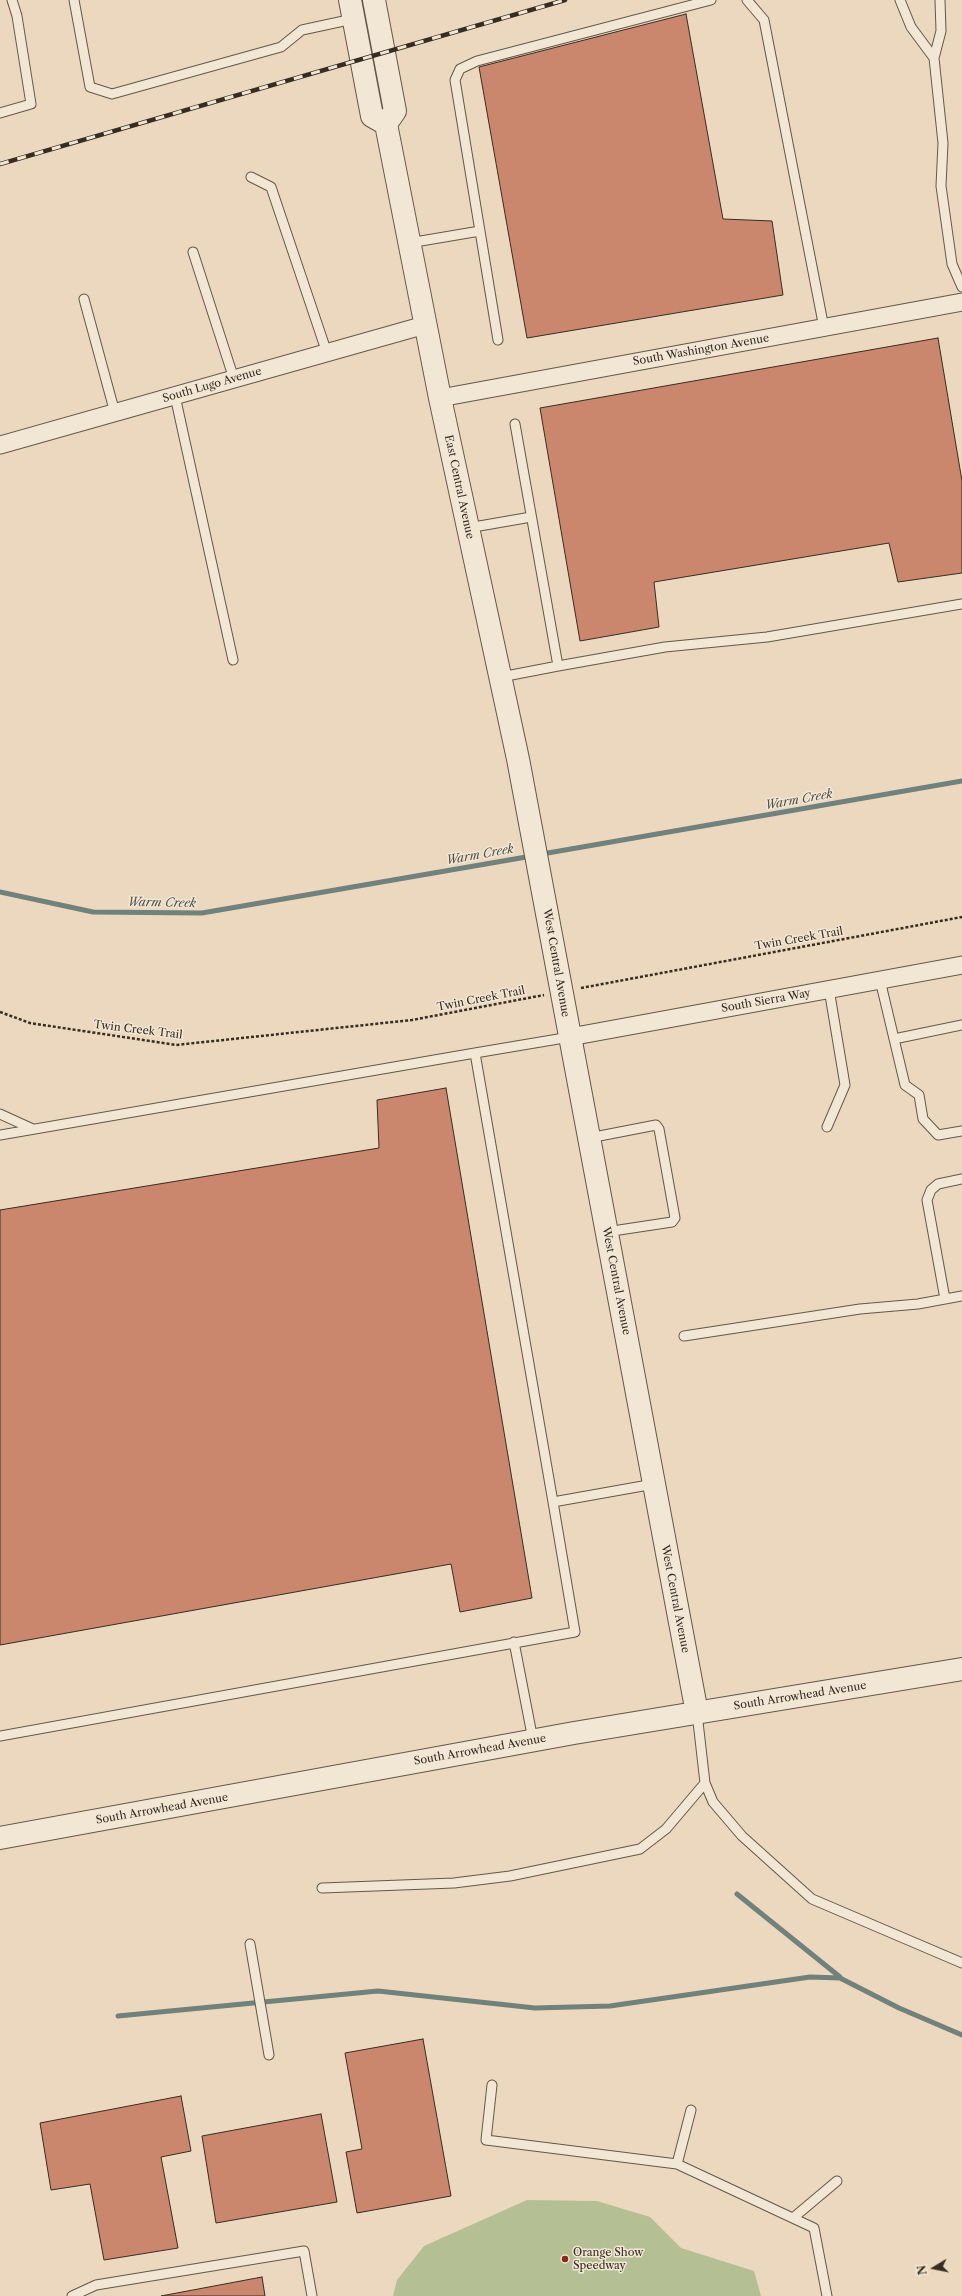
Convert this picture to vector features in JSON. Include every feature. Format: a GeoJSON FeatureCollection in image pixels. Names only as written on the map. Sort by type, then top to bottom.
{"type":"FeatureCollection","features":[{"type":"Feature","properties":{"kind":"street"},"geometry":{"type":"LineString","coordinates":[[352,9],[372,116],[386,124],[394,111],[374,0]]}},
{"type":"Feature","properties":{"kind":"street","name":"East Central Avenue"},"geometry":{"type":"LineString","coordinates":[[386,124],[440,398],[501,677],[536,849]]}},
{"type":"Feature","properties":{"kind":"street","name":"South Washington Avenue"},"geometry":{"type":"LineString","coordinates":[[440,398],[962,302]]}},
{"type":"Feature","properties":{"kind":"street","name":"South Lugo Avenue"},"geometry":{"type":"LineString","coordinates":[[0,445],[425,325]]}},
{"type":"Feature","properties":{"kind":"street","name":"West Central Avenue"},"geometry":{"type":"LineString","coordinates":[[536,849],[606,1232],[697,1713]]}},
{"type":"Feature","properties":{"kind":"street","name":"South Sierra Way"},"geometry":{"type":"LineString","coordinates":[[570,1037],[880,980],[962,968]]}},
{"type":"Feature","properties":{"kind":"street","name":"South Arrowhead Avenue"},"geometry":{"type":"LineString","coordinates":[[0,1838],[533,1740],[962,1669]]}},
{"type":"Feature","properties":{"kind":"lane"},"geometry":{"type":"LineString","coordinates":[[0,113],[31,104],[17,16],[12,0]]}},
{"type":"Feature","properties":{"kind":"lane"},"geometry":{"type":"LineString","coordinates":[[74,0],[90,86],[112,94],[281,47],[302,30],[352,9]]}},
{"type":"Feature","properties":{"kind":"lane"},"geometry":{"type":"LineString","coordinates":[[498,340],[455,80],[460,69],[477,61],[711,0]]}},
{"type":"Feature","properties":{"kind":"lane"},"geometry":{"type":"LineString","coordinates":[[747,0],[764,20],[824,328]]}},
{"type":"Feature","properties":{"kind":"lane"},"geometry":{"type":"LineString","coordinates":[[900,0],[911,27],[934,58]]}},
{"type":"Feature","properties":{"kind":"lane"},"geometry":{"type":"LineString","coordinates":[[940,0],[941,31],[934,58],[943,143],[941,186],[952,264],[962,287]]}},
{"type":"Feature","properties":{"kind":"lane"},"geometry":{"type":"LineString","coordinates":[[251,177],[271,187],[327,353]]}},
{"type":"Feature","properties":{"kind":"lane"},"geometry":{"type":"LineString","coordinates":[[409,243],[480,231]]}},
{"type":"Feature","properties":{"kind":"lane"},"geometry":{"type":"LineString","coordinates":[[193,252],[234,379]]}},
{"type":"Feature","properties":{"kind":"lane"},"geometry":{"type":"LineString","coordinates":[[84,299],[116,413]]}},
{"type":"Feature","properties":{"kind":"lane"},"geometry":{"type":"LineString","coordinates":[[175,396],[233,660]]}},
{"type":"Feature","properties":{"kind":"lane"},"geometry":{"type":"LineString","coordinates":[[515,424],[558,666]]}},
{"type":"Feature","properties":{"kind":"lane"},"geometry":{"type":"LineString","coordinates":[[468,528],[531,517]]}},
{"type":"Feature","properties":{"kind":"lane"},"geometry":{"type":"LineString","coordinates":[[501,677],[665,647],[767,637],[962,604]]}},
{"type":"Feature","properties":{"kind":"lane"},"geometry":{"type":"LineString","coordinates":[[880,980],[905,1085],[919,1095],[923,1119],[938,1135],[962,1131]]}},
{"type":"Feature","properties":{"kind":"lane"},"geometry":{"type":"LineString","coordinates":[[827,1127],[846,1085],[829,989]]}},
{"type":"Feature","properties":{"kind":"lane"},"geometry":{"type":"LineString","coordinates":[[894,1039],[962,1025]]}},
{"type":"Feature","properties":{"kind":"lane"},"geometry":{"type":"LineString","coordinates":[[0,1135],[570,1037]]}},
{"type":"Feature","properties":{"kind":"lane"},"geometry":{"type":"LineString","coordinates":[[0,1736],[575,1632],[475,1053]]}},
{"type":"Feature","properties":{"kind":"lane"},"geometry":{"type":"LineString","coordinates":[[0,1114],[34,1130]]}},
{"type":"Feature","properties":{"kind":"lane"},"geometry":{"type":"LineString","coordinates":[[589,1138],[656,1125],[660,1129],[675,1218],[672,1222],[606,1232]]}},
{"type":"Feature","properties":{"kind":"lane"},"geometry":{"type":"LineString","coordinates":[[945,1299],[927,1200],[932,1190],[938,1184],[962,1180]]}},
{"type":"Feature","properties":{"kind":"lane"},"geometry":{"type":"LineString","coordinates":[[684,1336],[860,1309],[918,1304],[962,1296]]}},
{"type":"Feature","properties":{"kind":"lane"},"geometry":{"type":"LineString","coordinates":[[553,1502],[654,1484]]}},
{"type":"Feature","properties":{"kind":"lane"},"geometry":{"type":"LineString","coordinates":[[514,1642],[533,1740]]}},
{"type":"Feature","properties":{"kind":"lane"},"geometry":{"type":"LineString","coordinates":[[697,1713],[705,1783],[713,1802],[742,1836],[812,1899],[962,1963]]}},
{"type":"Feature","properties":{"kind":"lane"},"geometry":{"type":"LineString","coordinates":[[322,1888],[454,1883],[510,1876],[640,1849],[666,1829],[705,1783]]}},
{"type":"Feature","properties":{"kind":"lane"},"geometry":{"type":"LineString","coordinates":[[250,1944],[269,2055]]}},
{"type":"Feature","properties":{"kind":"lane"},"geometry":{"type":"LineString","coordinates":[[492,2085],[486,2140],[678,2164],[814,2228],[827,2296]]}},
{"type":"Feature","properties":{"kind":"lane"},"geometry":{"type":"LineString","coordinates":[[678,2164],[691,2110]]}},
{"type":"Feature","properties":{"kind":"lane"},"geometry":{"type":"LineString","coordinates":[[793,2218],[837,2181]]}},
{"type":"Feature","properties":{"kind":"lane"},"geometry":{"type":"LineString","coordinates":[[72,2296],[96,2285],[304,2251],[312,2296]]}},
{"type":"Feature","properties":{"kind":"path","name":"Twin Creek Trail"},"geometry":{"type":"LineString","coordinates":[[0,1012],[30,1024],[176,1045],[412,1020],[962,918]]}},
{"type":"Feature","properties":{"kind":"green space","name":"Orange Show Speedway"},"geometry":{"type":"Polygon","coordinates":[[[527,2200],[597,2201],[650,2217],[681,2248],[754,2271],[761,2296],[393,2296],[397,2280],[424,2246],[527,2200]]]}},
{"type":"Feature","properties":{"kind":"building"},"geometry":{"type":"Polygon","coordinates":[[[686,14],[723,219],[772,221],[783,295],[527,338],[479,67],[686,14]]]}},
{"type":"Feature","properties":{"kind":"building"},"geometry":{"type":"Polygon","coordinates":[[[938,338],[962,481],[962,573],[898,582],[889,543],[654,582],[659,627],[580,641],[540,408],[938,338]]]}},
{"type":"Feature","properties":{"kind":"building"},"geometry":{"type":"Polygon","coordinates":[[[446,1088],[532,1598],[460,1612],[451,1564],[0,1645],[0,1210],[379,1148],[377,1100],[446,1088]]]}},
{"type":"Feature","properties":{"kind":"building"},"geometry":{"type":"Polygon","coordinates":[[[423,2039],[451,2196],[357,2213],[346,2152],[362,2149],[345,2053],[423,2039]]]}},
{"type":"Feature","properties":{"kind":"building"},"geometry":{"type":"Polygon","coordinates":[[[181,2096],[191,2151],[161,2157],[178,2248],[104,2260],[90,2184],[51,2190],[40,2123],[181,2096]]]}},
{"type":"Feature","properties":{"kind":"building"},"geometry":{"type":"Polygon","coordinates":[[[321,2114],[337,2202],[216,2223],[202,2136],[321,2114]]]}},
{"type":"Feature","properties":{"kind":"building"},"geometry":{"type":"Polygon","coordinates":[[[262,2277],[265,2296],[161,2296],[262,2277]]]}},
{"type":"Feature","properties":{"kind":"waterway","name":"Warm Creek"},"geometry":{"type":"LineString","coordinates":[[542,854],[962,781]]}},
{"type":"Feature","properties":{"kind":"waterway","name":"Warm Creek"},"geometry":{"type":"LineString","coordinates":[[0,892],[93,912],[202,913],[532,856]]}},
{"type":"Feature","properties":{"kind":"waterway"},"geometry":{"type":"LineString","coordinates":[[737,1894],[840,1977]]}},
{"type":"Feature","properties":{"kind":"waterway"},"geometry":{"type":"LineString","coordinates":[[118,2016],[378,1991],[535,2008],[610,2006],[810,1977],[840,1978],[899,2008],[962,2035]]}},
{"type":"Feature","properties":{"kind":"railway"},"geometry":{"type":"LineString","coordinates":[[0,164],[565,0]]}},
{"type":"Feature","properties":{"kind":"place","name":"Orange Show Speedway"},"geometry":{"type":"Point","coordinates":[565,2259]}}]}
